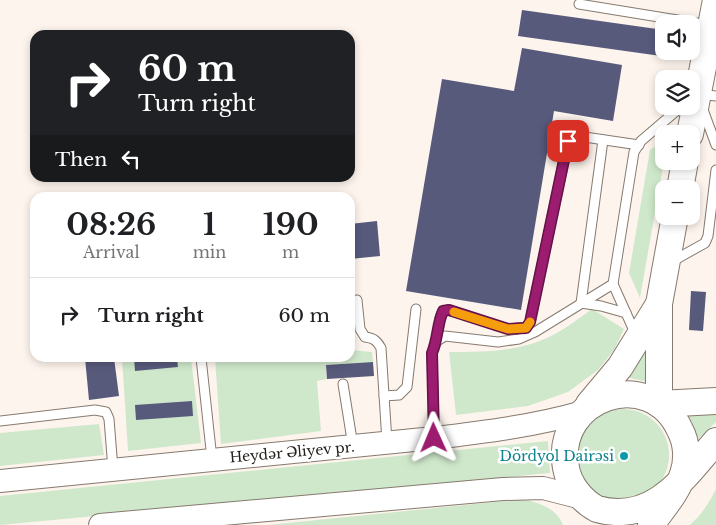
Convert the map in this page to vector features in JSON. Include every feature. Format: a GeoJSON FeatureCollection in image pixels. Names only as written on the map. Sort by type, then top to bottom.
{"type":"FeatureCollection","features":[{"type":"Feature","properties":{"kind":"main road"},"geometry":{"type":"LineString","coordinates":[[700,83],[716,0]]}},
{"type":"Feature","properties":{"kind":"main road"},"geometry":{"type":"LineString","coordinates":[[659,404],[659,304],[673,225]]}},
{"type":"Feature","properties":{"kind":"main road"},"geometry":{"type":"LineString","coordinates":[[659,304],[620,367],[573,424],[567,439],[564,455],[566,471],[582,498],[592,506],[603,512],[627,516],[651,511],[671,496],[716,441]]}},
{"type":"Feature","properties":{"kind":"main road"},"geometry":{"type":"LineString","coordinates":[[582,412],[600,400],[620,394],[633,394],[659,404],[677,423],[683,435],[686,448],[684,473],[679,485],[651,525]]}},
{"type":"Feature","properties":{"kind":"main road"},"geometry":{"type":"LineString","coordinates":[[659,404],[716,401]]}},
{"type":"Feature","properties":{"kind":"main road","name":"Heydər Əliyev pr."},"geometry":{"type":"LineString","coordinates":[[0,481],[506,430],[582,412]]}},
{"type":"Feature","properties":{"kind":"main road"},"geometry":{"type":"LineString","coordinates":[[100,525],[503,489],[543,488],[582,498]]}},
{"type":"Feature","properties":{"kind":"main road"},"geometry":{"type":"LineString","coordinates":[[582,498],[588,525]]}},
{"type":"Feature","properties":{"kind":"lane"},"geometry":{"type":"LineString","coordinates":[[579,4],[711,26]]}},
{"type":"Feature","properties":{"kind":"lane"},"geometry":{"type":"LineString","coordinates":[[700,106],[716,145]]}},
{"type":"Feature","properties":{"kind":"lane"},"geometry":{"type":"LineString","coordinates":[[638,338],[612,284],[634,152],[641,141],[676,115]]}},
{"type":"Feature","properties":{"kind":"lane"},"geometry":{"type":"LineString","coordinates":[[434,438],[432,353],[437,341],[440,318],[443,311],[449,310],[508,329],[526,328],[530,322],[568,141],[571,135],[639,145]]}},
{"type":"Feature","properties":{"kind":"lane"},"geometry":{"type":"LineString","coordinates":[[581,303],[603,140]]}},
{"type":"Feature","properties":{"kind":"lane"},"geometry":{"type":"LineString","coordinates":[[666,264],[705,243],[708,236],[716,170]]}},
{"type":"Feature","properties":{"kind":"lane"},"geometry":{"type":"LineString","coordinates":[[437,341],[446,336],[498,342],[519,339],[535,332],[612,284]]}},
{"type":"Feature","properties":{"kind":"lane"},"geometry":{"type":"LineString","coordinates":[[357,300],[360,329],[366,337],[378,342],[381,348],[387,443]]}},
{"type":"Feature","properties":{"kind":"lane"},"geometry":{"type":"LineString","coordinates":[[581,303],[600,306],[626,314]]}},
{"type":"Feature","properties":{"kind":"lane"},"geometry":{"type":"LineString","coordinates":[[384,396],[399,394],[407,387],[416,309]]}},
{"type":"Feature","properties":{"kind":"lane"},"geometry":{"type":"LineString","coordinates":[[202,362],[212,459]]}},
{"type":"Feature","properties":{"kind":"lane"},"geometry":{"type":"LineString","coordinates":[[343,384],[353,446]]}},
{"type":"Feature","properties":{"kind":"lane"},"geometry":{"type":"LineString","coordinates":[[0,421],[94,410],[106,412],[109,419],[113,469]]}},
{"type":"Feature","properties":{"kind":"green space"},"geometry":{"type":"Polygon","coordinates":[[[655,146],[655,170],[662,170],[661,180],[655,180],[655,212],[640,298],[629,273],[650,150],[655,146]]]}},
{"type":"Feature","properties":{"kind":"green space"},"geometry":{"type":"Polygon","coordinates":[[[592,309],[624,329],[614,350],[598,370],[568,392],[528,406],[456,415],[449,352],[502,350],[528,345],[558,332],[592,309]]]}},
{"type":"Feature","properties":{"kind":"green space"},"geometry":{"type":"Polygon","coordinates":[[[647,348],[652,383],[626,377],[647,348]]]}},
{"type":"Feature","properties":{"kind":"green space"},"geometry":{"type":"Polygon","coordinates":[[[355,350],[372,352],[373,362],[326,365],[327,379],[317,381],[321,431],[221,444],[215,362],[355,362],[355,350]]]}},
{"type":"Feature","properties":{"kind":"green space"},"geometry":{"type":"Polygon","coordinates":[[[122,362],[191,362],[201,443],[128,451],[122,362]]]}},
{"type":"Feature","properties":{"kind":"green space","name":"Dördyol Dairəsi"},"geometry":{"type":"Polygon","coordinates":[[[623,409],[640,413],[655,423],[665,438],[669,455],[665,472],[655,487],[640,497],[623,501],[606,497],[591,487],[581,472],[577,455],[581,438],[591,423],[606,413],[623,409]]]}},
{"type":"Feature","properties":{"kind":"green space"},"geometry":{"type":"Polygon","coordinates":[[[687,412],[716,412],[716,422],[697,440],[687,412]]]}},
{"type":"Feature","properties":{"kind":"green space"},"geometry":{"type":"Polygon","coordinates":[[[99,424],[104,455],[0,466],[0,433],[99,424]]]}},
{"type":"Feature","properties":{"kind":"green space"},"geometry":{"type":"Polygon","coordinates":[[[548,441],[550,473],[0,525],[0,496],[548,441]]]}},
{"type":"Feature","properties":{"kind":"green space"},"geometry":{"type":"Polygon","coordinates":[[[716,489],[716,525],[690,525],[705,508],[716,489]]]}},
{"type":"Feature","properties":{"kind":"green space"},"geometry":{"type":"Polygon","coordinates":[[[524,499],[542,505],[552,511],[563,525],[268,525],[524,499]]]}},
{"type":"Feature","properties":{"kind":"building"},"geometry":{"type":"Polygon","coordinates":[[[522,10],[655,29],[655,55],[518,36],[522,10]]]}},
{"type":"Feature","properties":{"kind":"building"},"geometry":{"type":"Polygon","coordinates":[[[522,48],[622,65],[613,121],[554,111],[521,310],[406,291],[442,79],[514,91],[522,48]]]}},
{"type":"Feature","properties":{"kind":"building"},"geometry":{"type":"Polygon","coordinates":[[[377,221],[380,256],[355,258],[355,223],[377,221]]]}},
{"type":"Feature","properties":{"kind":"building"},"geometry":{"type":"Polygon","coordinates":[[[691,291],[706,292],[703,331],[689,330],[691,291]]]}},
{"type":"Feature","properties":{"kind":"building"},"geometry":{"type":"Polygon","coordinates":[[[85,362],[115,362],[119,396],[89,400],[85,362]]]}},
{"type":"Feature","properties":{"kind":"building"},"geometry":{"type":"Polygon","coordinates":[[[134,362],[177,362],[178,367],[135,371],[134,362]]]}},
{"type":"Feature","properties":{"kind":"building"},"geometry":{"type":"Polygon","coordinates":[[[373,362],[374,376],[327,379],[326,365],[373,362]]]}},
{"type":"Feature","properties":{"kind":"building"},"geometry":{"type":"Polygon","coordinates":[[[192,401],[193,416],[136,420],[135,405],[192,401]]]}},
{"type":"Feature","properties":{"kind":"slow traffic"},"geometry":{"type":"LineString","coordinates":[[454,312],[508,329],[526,328],[530,322]]}},
{"type":"Feature","properties":{"kind":"place","name":"Dördyol Dairəsi"},"geometry":{"type":"Point","coordinates":[624,456]}},
{"type":"Feature","properties":{"kind":"route"},"geometry":{"type":"LineString","coordinates":[[434,438],[432,353],[437,341],[440,318],[443,311],[449,310],[508,329],[526,328],[530,322],[568,141]]}}]}
